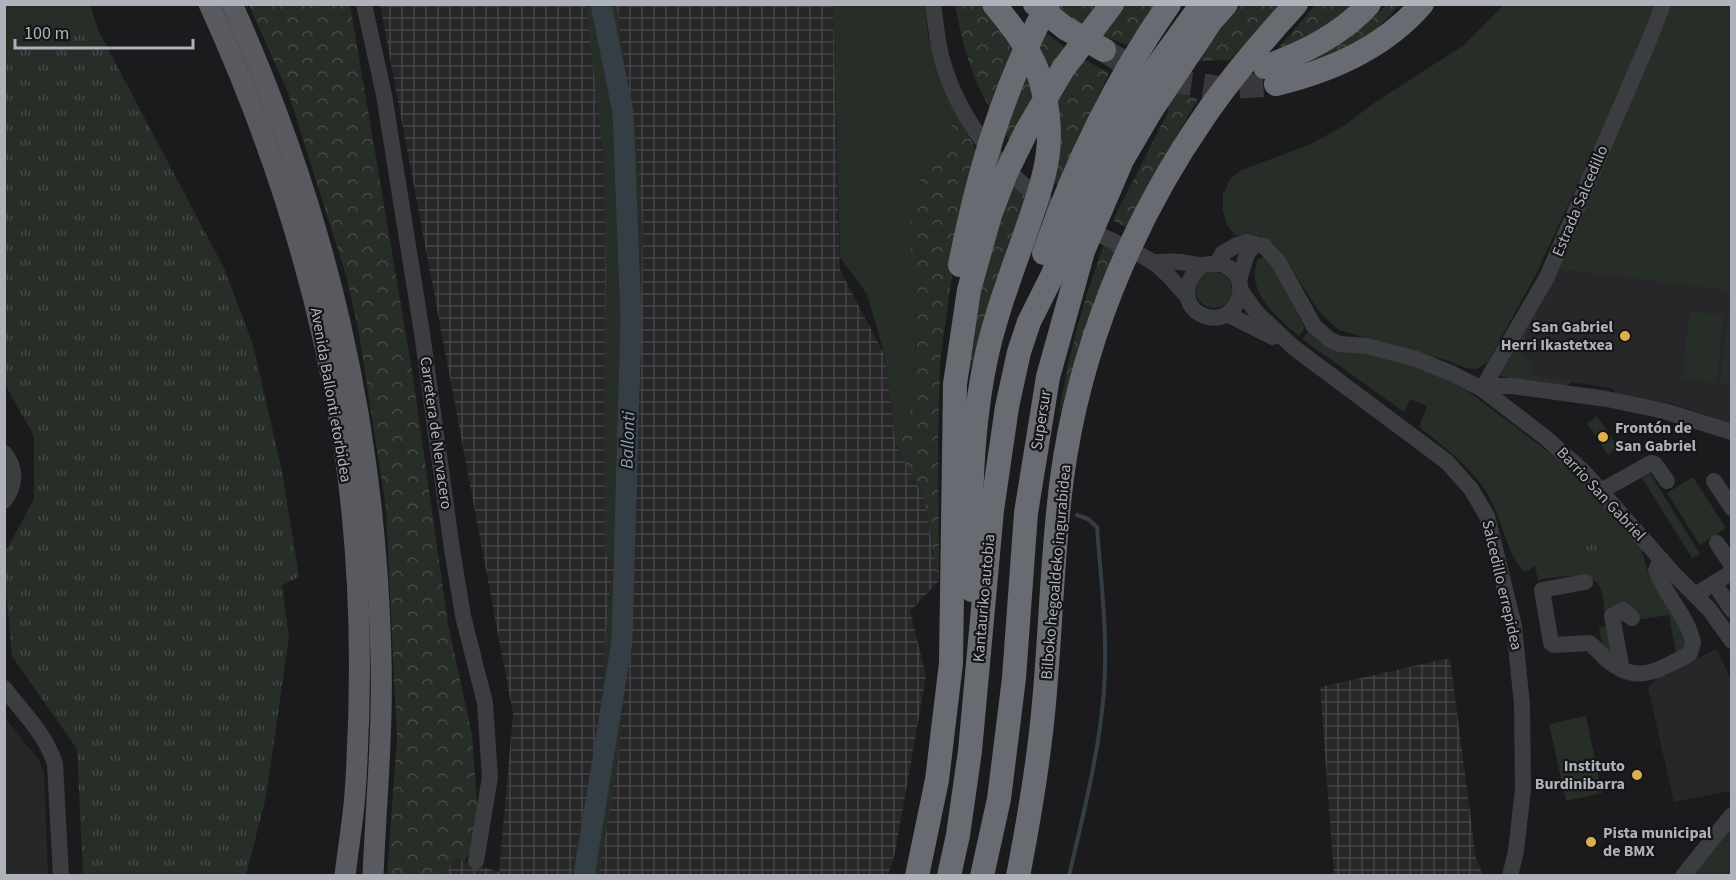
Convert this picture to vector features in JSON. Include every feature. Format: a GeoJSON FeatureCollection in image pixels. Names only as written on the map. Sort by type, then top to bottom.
{"type":"FeatureCollection","features":[{"type":"Feature","properties":{"kind":"highway"},"geometry":{"type":"LineString","coordinates":[[977,686],[971,557],[973,466],[980,391],[998,312],[1039,194],[1047,162],[1049,137],[1048,116],[1041,81],[1017,33],[994,4]]}},
{"type":"Feature","properties":{"kind":"highway"},"geometry":{"type":"LineString","coordinates":[[1035,4],[1065,28],[1104,50]]}},
{"type":"Feature","properties":{"kind":"highway"},"geometry":{"type":"LineString","coordinates":[[955,384],[949,365],[957,281],[975,194],[997,117],[1015,69],[1048,4]]}},
{"type":"Feature","properties":{"kind":"highway"},"geometry":{"type":"LineString","coordinates":[[917,876],[937,780],[952,646],[951,558],[955,384],[965,310],[979,250],[1006,173],[1027,130],[1063,69],[1112,4]]}},
{"type":"Feature","properties":{"kind":"highway"},"geometry":{"type":"LineString","coordinates":[[1029,322],[1039,269],[1056,219],[1079,165],[1115,90],[1169,4]]}},
{"type":"Feature","properties":{"kind":"highway"},"geometry":{"type":"LineString","coordinates":[[1029,322],[1053,274],[1098,157],[1130,104],[1202,4]]}},
{"type":"Feature","properties":{"kind":"highway","name":"Supersur"},"geometry":{"type":"LineString","coordinates":[[982,876],[999,799],[1011,700],[1026,513],[1048,377],[1083,251],[1122,160],[1152,109],[1211,21],[1226,4]]}},
{"type":"Feature","properties":{"kind":"highway","name":"Bilboko hegoaldeko ingurabidea"},"geometry":{"type":"LineString","coordinates":[[1018,876],[1030,812],[1043,714],[1054,549],[1062,476],[1074,413],[1090,352],[1116,277],[1172,167],[1205,115],[1256,48],[1296,4]]}},
{"type":"Feature","properties":{"kind":"highway"},"geometry":{"type":"LineString","coordinates":[[1369,4],[1341,29],[1292,57],[1270,76],[1303,77],[1358,55],[1384,39],[1413,15],[1422,4]]}},
{"type":"Feature","properties":{"kind":"highway","name":"Kantauriko autobia"},"geometry":{"type":"LineString","coordinates":[[949,876],[964,796],[977,686],[992,510],[1007,407],[1019,352],[1029,322]]}},
{"type":"Feature","properties":{"kind":"main road","name":"Avenida Ballonti etorbidea"},"geometry":{"type":"LineString","coordinates":[[209,4],[249,95],[278,172],[315,302],[343,442],[355,544],[359,620],[355,797],[345,876]]}},
{"type":"Feature","properties":{"kind":"main road","name":"Avenida Ballonti etorbidea"},"geometry":{"type":"LineString","coordinates":[[232,4],[288,139],[312,213],[333,286],[355,391],[368,471],[381,650],[373,876]]}},
{"type":"Feature","properties":{"kind":"street","name":"Carretera de Nervacero"},"geometry":{"type":"LineString","coordinates":[[364,4],[384,95],[463,616],[485,703],[490,777],[476,861]]}},
{"type":"Feature","properties":{"kind":"street"},"geometry":{"type":"LineString","coordinates":[[933,4],[938,43],[950,83],[970,124],[1017,180],[1049,205],[1071,220],[1153,262],[1187,296],[1195,310],[1210,317],[1227,314],[1239,300],[1247,254],[1255,244]]}},
{"type":"Feature","properties":{"kind":"street","name":"Estrada Salcedillo"},"geometry":{"type":"LineString","coordinates":[[1482,389],[1547,277],[1636,73],[1663,4]]}},
{"type":"Feature","properties":{"kind":"street"},"geometry":{"type":"LineString","coordinates":[[1187,296],[1188,281],[1192,274],[1210,264],[1223,253],[1246,242],[1264,246],[1270,251],[1314,326],[1330,340],[1340,344],[1367,346],[1416,359],[1482,389],[1491,386],[1512,386],[1607,399],[1664,411],[1731,432]]}},
{"type":"Feature","properties":{"kind":"street"},"geometry":{"type":"LineString","coordinates":[[1153,262],[1210,264],[1230,269],[1257,313],[1293,347]]}},
{"type":"Feature","properties":{"kind":"street"},"geometry":{"type":"LineString","coordinates":[[1227,314],[1293,347]]}},
{"type":"Feature","properties":{"kind":"street","name":"Salcedillo errepidea"},"geometry":{"type":"LineString","coordinates":[[1293,347],[1447,462],[1471,489],[1487,516],[1514,626],[1522,705],[1523,789],[1516,851],[1510,876]]}},
{"type":"Feature","properties":{"kind":"street","name":"Barrio San Gabriel"},"geometry":{"type":"LineString","coordinates":[[1482,389],[1546,438],[1584,471],[1660,559],[1720,622],[1731,640]]}},
{"type":"Feature","properties":{"kind":"street"},"geometry":{"type":"LineString","coordinates":[[4,453],[14,469],[14,480],[4,501]]}},
{"type":"Feature","properties":{"kind":"street"},"geometry":{"type":"LineString","coordinates":[[1601,491],[1651,463],[1660,469],[1667,481]]}},
{"type":"Feature","properties":{"kind":"street"},"geometry":{"type":"LineString","coordinates":[[1714,481],[1731,508]]}},
{"type":"Feature","properties":{"kind":"street"},"geometry":{"type":"LineString","coordinates":[[1717,543],[1731,566]]}},
{"type":"Feature","properties":{"kind":"street"},"geometry":{"type":"LineString","coordinates":[[1585,582],[1542,590],[1551,643],[1554,645],[1589,642],[1607,660],[1630,674],[1640,675],[1652,672],[1686,656],[1692,648],[1692,637],[1686,623],[1659,579],[1656,570],[1660,559]]}},
{"type":"Feature","properties":{"kind":"street"},"geometry":{"type":"LineString","coordinates":[[1695,595],[1731,572]]}},
{"type":"Feature","properties":{"kind":"street"},"geometry":{"type":"LineString","coordinates":[[1714,583],[1731,610]]}},
{"type":"Feature","properties":{"kind":"street"},"geometry":{"type":"LineString","coordinates":[[1622,670],[1612,616],[1623,610],[1632,618]]}},
{"type":"Feature","properties":{"kind":"street"},"geometry":{"type":"LineString","coordinates":[[4,688],[39,729],[55,764],[62,876]]}},
{"type":"Feature","properties":{"kind":"street"},"geometry":{"type":"LineString","coordinates":[[1683,876],[1731,815]]}},
{"type":"Feature","properties":{"kind":"shaded area"},"geometry":{"type":"Polygon","coordinates":[[[380,5],[833,5],[840,270],[885,356],[896,444],[924,498],[939,581],[910,611],[926,676],[895,853],[888,875],[446,875],[453,858],[499,872],[513,714],[380,5]]]}},
{"type":"Feature","properties":{"kind":"shaded area","name":"San Gabriel Herri Ikastetxea"},"geometry":{"type":"Polygon","coordinates":[[[1557,269],[1731,291],[1731,423],[1669,403],[1620,395],[1610,388],[1571,382],[1563,388],[1500,376],[1557,269]]]}},
{"type":"Feature","properties":{"kind":"shaded area"},"geometry":{"type":"Polygon","coordinates":[[[1717,649],[1731,680],[1731,791],[1674,802],[1648,688],[1659,676],[1717,649]]]}},
{"type":"Feature","properties":{"kind":"shaded area"},"geometry":{"type":"Polygon","coordinates":[[[1450,658],[1476,858],[1483,875],[1334,875],[1320,687],[1450,658]]]}},
{"type":"Feature","properties":{"kind":"shaded area"},"geometry":{"type":"Polygon","coordinates":[[[5,718],[39,760],[44,774],[48,875],[5,875],[5,718]]]}},
{"type":"Feature","properties":{"kind":"green space"},"geometry":{"type":"Polygon","coordinates":[[[4,5],[90,5],[99,32],[5,43],[4,5]]]}},
{"type":"Feature","properties":{"kind":"green space"},"geometry":{"type":"Polygon","coordinates":[[[249,5],[350,5],[412,370],[448,624],[472,735],[478,815],[471,850],[465,861],[453,858],[446,875],[387,875],[397,739],[386,508],[359,333],[346,275],[289,95],[249,5]]]}},
{"type":"Feature","properties":{"kind":"green space"},"geometry":{"type":"Polygon","coordinates":[[[586,5],[616,5],[618,13],[630,119],[635,125],[643,233],[633,560],[610,562],[605,554],[606,271],[603,152],[586,5]]]}},
{"type":"Feature","properties":{"kind":"green space"},"geometry":{"type":"Polygon","coordinates":[[[833,5],[925,5],[928,35],[942,82],[955,112],[951,130],[938,155],[911,263],[917,300],[915,355],[910,411],[899,450],[896,444],[885,356],[867,294],[840,257],[833,5]]]}},
{"type":"Feature","properties":{"kind":"green space"},"geometry":{"type":"Polygon","coordinates":[[[955,5],[980,5],[1013,50],[991,110],[968,59],[955,5]]]}},
{"type":"Feature","properties":{"kind":"green space"},"geometry":{"type":"Polygon","coordinates":[[[1055,5],[1101,5],[1082,27],[1055,5]]]}},
{"type":"Feature","properties":{"kind":"green space"},"geometry":{"type":"Polygon","coordinates":[[[1124,5],[1155,5],[1127,45],[1099,34],[1124,5]]]}},
{"type":"Feature","properties":{"kind":"green space"},"geometry":{"type":"Polygon","coordinates":[[[1241,5],[1281,5],[1230,60],[1195,61],[1241,5]]]}},
{"type":"Feature","properties":{"kind":"green space"},"geometry":{"type":"Polygon","coordinates":[[[1315,5],[1359,5],[1272,56],[1315,5]]]}},
{"type":"Feature","properties":{"kind":"green space"},"geometry":{"type":"Polygon","coordinates":[[[1387,5],[1400,5],[1371,35],[1342,56],[1297,69],[1344,40],[1387,5]]]}},
{"type":"Feature","properties":{"kind":"green space"},"geometry":{"type":"Polygon","coordinates":[[[1504,5],[1654,5],[1617,100],[1536,274],[1488,362],[1477,369],[1466,368],[1446,360],[1339,330],[1324,317],[1314,304],[1274,244],[1260,236],[1235,235],[1227,225],[1223,211],[1223,194],[1231,178],[1242,170],[1309,145],[1345,125],[1374,103],[1464,45],[1504,5]]]}},
{"type":"Feature","properties":{"kind":"green space"},"geometry":{"type":"Polygon","coordinates":[[[1666,5],[1731,5],[1731,291],[1557,269],[1666,5]]]}},
{"type":"Feature","properties":{"kind":"green space"},"geometry":{"type":"Polygon","coordinates":[[[1042,30],[1065,47],[1045,74],[1033,43],[1042,30]]]}},
{"type":"Feature","properties":{"kind":"green space"},"geometry":{"type":"Polygon","coordinates":[[[99,32],[224,268],[253,345],[282,471],[299,577],[282,585],[289,637],[266,797],[246,875],[83,875],[77,749],[12,656],[5,553],[34,499],[34,436],[5,384],[5,43],[99,32]]]}},
{"type":"Feature","properties":{"kind":"green space"},"geometry":{"type":"Polygon","coordinates":[[[1082,58],[1109,73],[1057,185],[1053,181],[1059,149],[1055,97],[1082,58]]]}},
{"type":"Feature","properties":{"kind":"green space"},"geometry":{"type":"Polygon","coordinates":[[[1024,66],[1035,95],[1010,141],[1000,127],[1024,66]]]}},
{"type":"Feature","properties":{"kind":"green space"},"geometry":{"type":"Polygon","coordinates":[[[1176,93],[1198,99],[1144,192],[1127,228],[1113,220],[1176,93]]]}},
{"type":"Feature","properties":{"kind":"green space"},"geometry":{"type":"Polygon","coordinates":[[[955,112],[976,149],[950,289],[940,363],[939,581],[924,498],[899,450],[910,411],[915,355],[917,300],[911,263],[912,199],[951,130],[955,112]]]}},
{"type":"Feature","properties":{"kind":"green space"},"geometry":{"type":"Polygon","coordinates":[[[1011,178],[1028,192],[984,320],[969,374],[968,339],[1011,178]]]}},
{"type":"Feature","properties":{"kind":"green space"},"geometry":{"type":"Polygon","coordinates":[[[1105,242],[1117,249],[1072,371],[1059,416],[1077,328],[1105,242]]]}},
{"type":"Feature","properties":{"kind":"green space"},"geometry":{"type":"Polygon","coordinates":[[[1265,257],[1271,263],[1305,328],[1299,336],[1273,312],[1259,292],[1255,282],[1255,271],[1258,259],[1265,257]]]}},
{"type":"Feature","properties":{"kind":"green space"},"geometry":{"type":"Polygon","coordinates":[[[1214,272],[1227,277],[1232,290],[1227,303],[1214,308],[1201,303],[1196,290],[1201,277],[1214,272]]]}},
{"type":"Feature","properties":{"kind":"green space"},"geometry":{"type":"Polygon","coordinates":[[[1539,301],[1535,329],[1527,328],[1523,358],[1532,360],[1531,374],[1571,382],[1563,388],[1500,376],[1498,372],[1539,301]]]}},
{"type":"Feature","properties":{"kind":"green space"},"geometry":{"type":"Polygon","coordinates":[[[1690,311],[1724,315],[1716,383],[1682,379],[1690,311]]]}},
{"type":"Feature","properties":{"kind":"green space"},"geometry":{"type":"Polygon","coordinates":[[[1728,316],[1732,316],[1731,385],[1720,384],[1728,316]]]}},
{"type":"Feature","properties":{"kind":"green space"},"geometry":{"type":"Polygon","coordinates":[[[1309,331],[1327,347],[1360,351],[1410,362],[1465,389],[1575,472],[1638,539],[1648,572],[1683,629],[1685,644],[1681,652],[1676,654],[1669,615],[1610,624],[1615,657],[1603,646],[1599,628],[1606,626],[1603,599],[1598,584],[1587,577],[1579,576],[1538,580],[1535,566],[1525,572],[1513,556],[1490,498],[1476,477],[1419,427],[1427,406],[1410,399],[1404,412],[1302,339],[1309,331]]]}},
{"type":"Feature","properties":{"kind":"green space","name":"Frontón de San Gabriel"},"geometry":{"type":"Polygon","coordinates":[[[1597,416],[1618,448],[1608,455],[1587,423],[1597,416]]]}},
{"type":"Feature","properties":{"kind":"green space"},"geometry":{"type":"Polygon","coordinates":[[[1650,473],[1700,554],[1692,558],[1642,478],[1650,473]]]}},
{"type":"Feature","properties":{"kind":"green space"},"geometry":{"type":"Polygon","coordinates":[[[1693,477],[1726,528],[1700,545],[1667,493],[1693,477]]]}},
{"type":"Feature","properties":{"kind":"green space"},"geometry":{"type":"Polygon","coordinates":[[[1601,530],[1615,548],[1597,561],[1583,544],[1601,530]]]}},
{"type":"Feature","properties":{"kind":"green space"},"geometry":{"type":"Polygon","coordinates":[[[611,581],[632,581],[618,762],[599,875],[571,875],[602,722],[603,661],[611,581]]]}},
{"type":"Feature","properties":{"kind":"green space"},"geometry":{"type":"Polygon","coordinates":[[[1586,716],[1602,793],[1566,801],[1549,724],[1586,716]]]}},
{"type":"Feature","properties":{"kind":"green space"},"geometry":{"type":"Polygon","coordinates":[[[1731,829],[1731,875],[1693,876],[1731,829]]]}},
{"type":"Feature","properties":{"kind":"waterway","name":"Ballonti"},"geometry":{"type":"LineString","coordinates":[[584,876],[622,641],[631,319],[623,112],[601,4]]}},
{"type":"Feature","properties":{"kind":"waterway"},"geometry":{"type":"LineString","coordinates":[[1069,876],[1094,761],[1102,715],[1105,670],[1104,609],[1097,527],[1088,519],[1077,515]]}},
{"type":"Feature","properties":{"kind":"tunnel"},"geometry":{"type":"LineString","coordinates":[[1104,50],[1146,77],[1220,88],[1276,84]]}},
{"type":"Feature","properties":{"kind":"place","name":"San Gabriel Herri Ikastetxea"},"geometry":{"type":"Point","coordinates":[1625,336]}},
{"type":"Feature","properties":{"kind":"place","name":"Frontón de San Gabriel"},"geometry":{"type":"Point","coordinates":[1603,437]}},
{"type":"Feature","properties":{"kind":"place","name":"Instituto Burdinibarra"},"geometry":{"type":"Point","coordinates":[1637,775]}},
{"type":"Feature","properties":{"kind":"place","name":"Pista municipal de BMX"},"geometry":{"type":"Point","coordinates":[1591,842]}}]}
